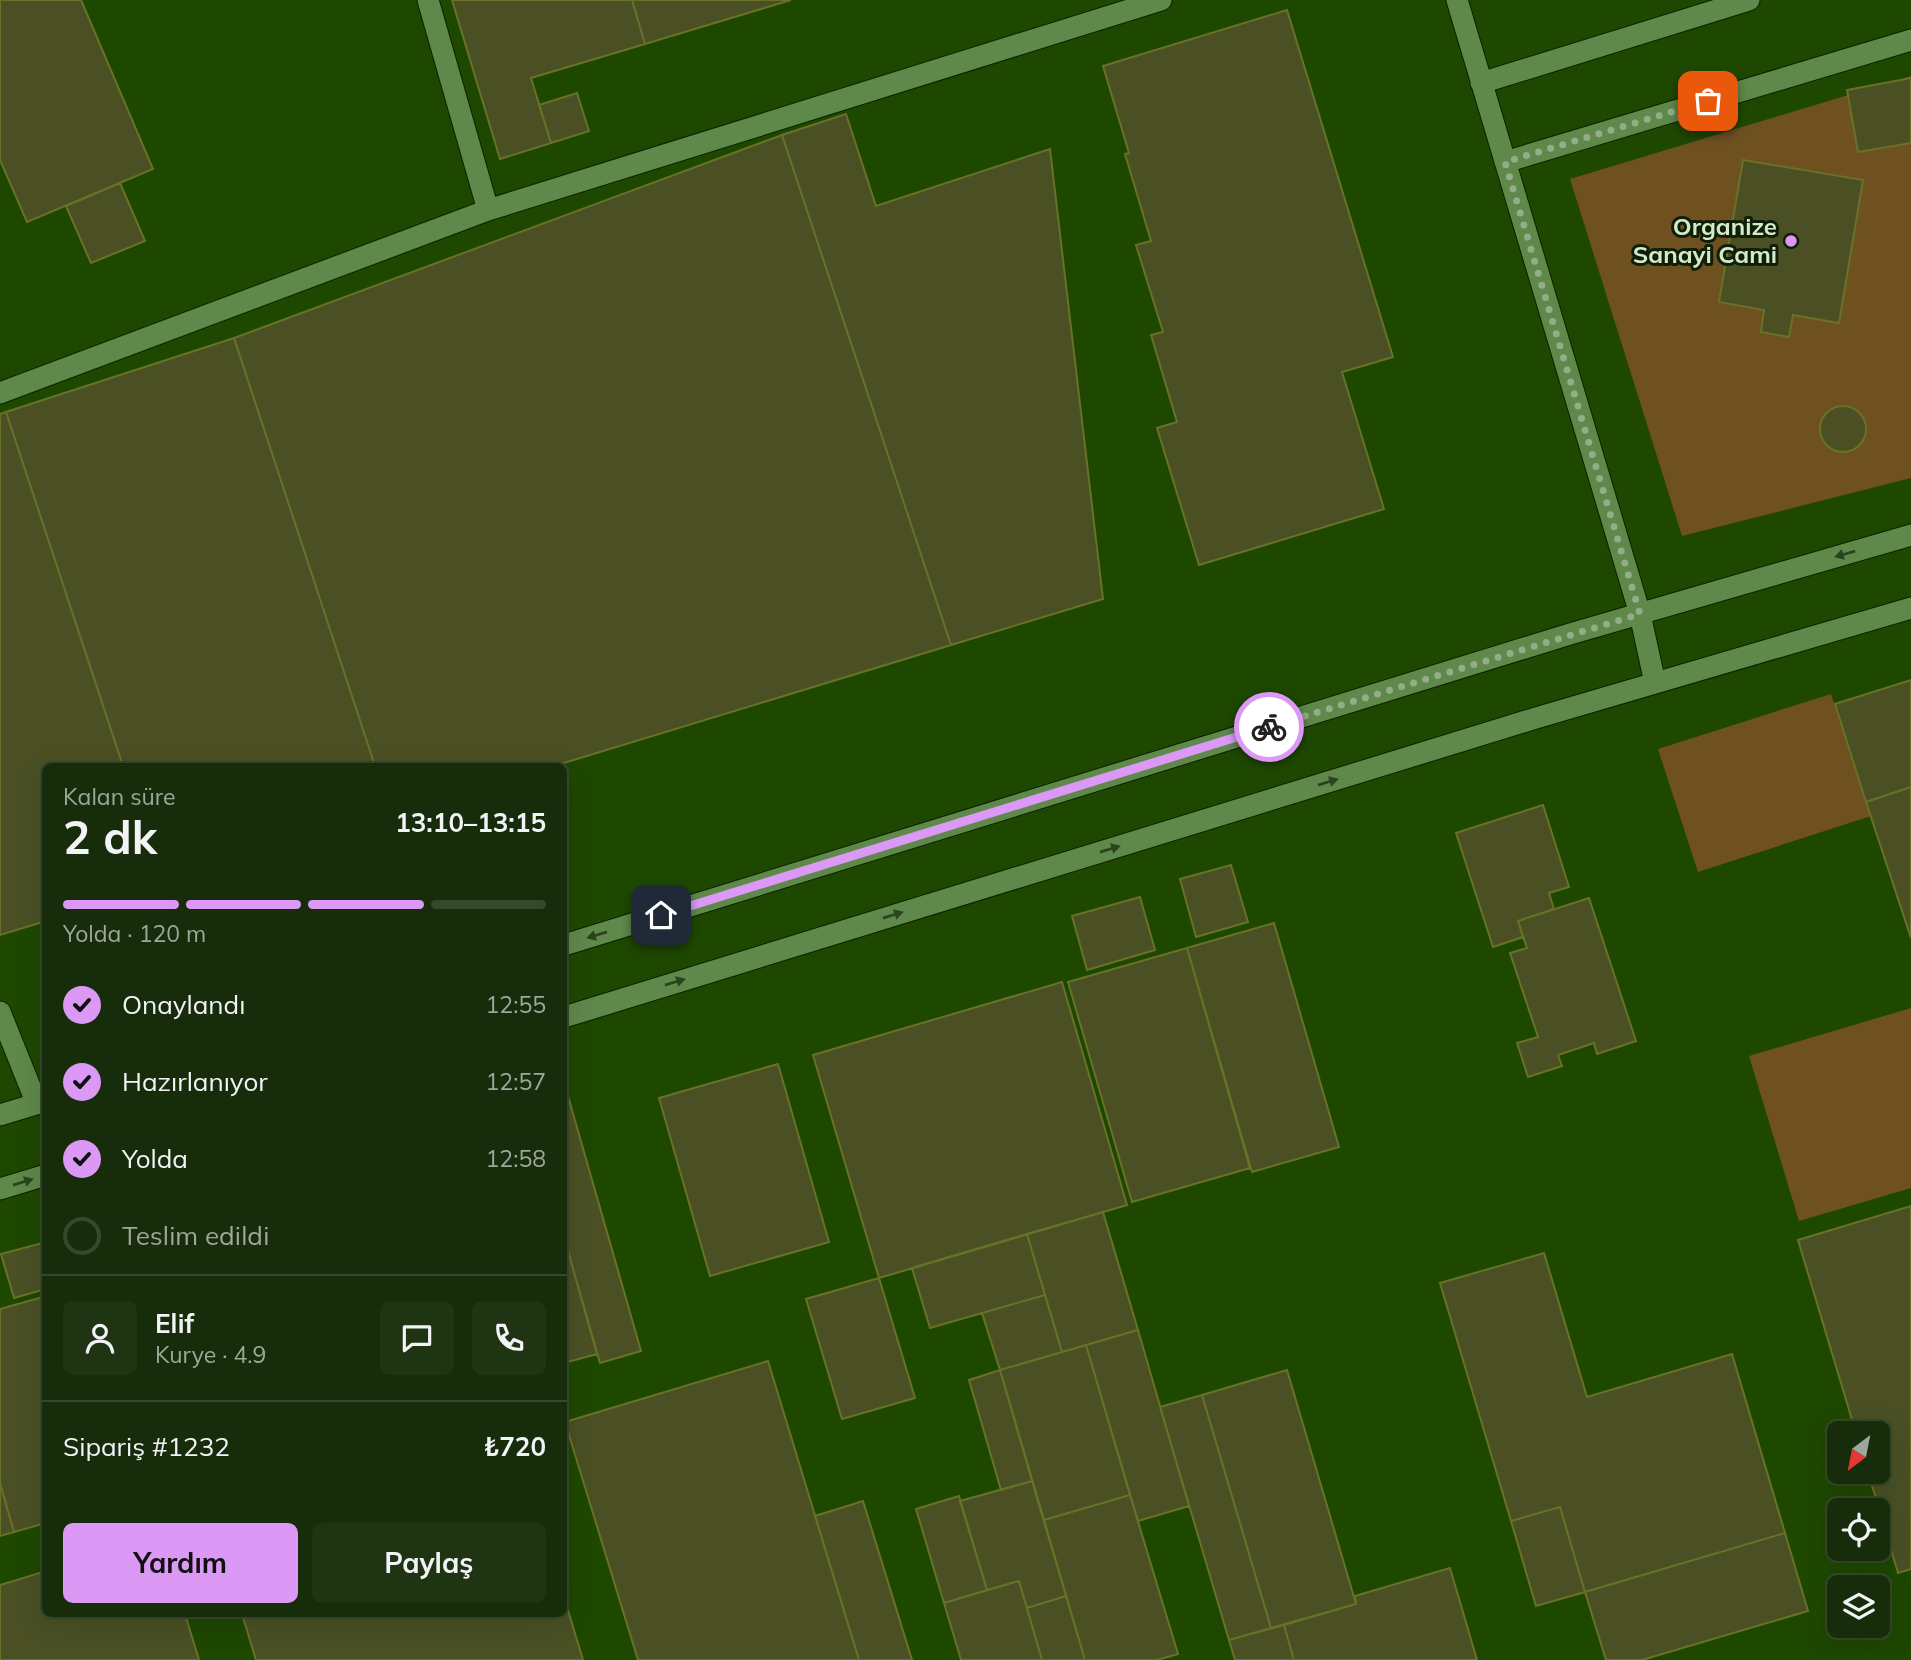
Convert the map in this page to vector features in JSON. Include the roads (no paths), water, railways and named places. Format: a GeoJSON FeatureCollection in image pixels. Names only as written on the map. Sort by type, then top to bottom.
{"type":"FeatureCollection","features":[{"type":"Feature","properties":{"kind":"street"},"geometry":{"type":"LineString","coordinates":[[428,0],[488,210]]}},
{"type":"Feature","properties":{"kind":"street"},"geometry":{"type":"LineString","coordinates":[[0,393],[488,210],[1161,0]]}},
{"type":"Feature","properties":{"kind":"street"},"geometry":{"type":"LineString","coordinates":[[1457,0],[1640,614],[1655,683]]}},
{"type":"Feature","properties":{"kind":"street"},"geometry":{"type":"LineString","coordinates":[[1481,83],[1749,0]]}},
{"type":"Feature","properties":{"kind":"street"},"geometry":{"type":"LineString","coordinates":[[1505,162],[1911,40]]}},
{"type":"Feature","properties":{"kind":"street"},"geometry":{"type":"LineString","coordinates":[[567,944],[1640,614],[1911,535]]}},
{"type":"Feature","properties":{"kind":"street"},"geometry":{"type":"LineString","coordinates":[[567,1016],[1655,683],[1911,608]]}},
{"type":"Feature","properties":{"kind":"street"},"geometry":{"type":"LineString","coordinates":[[0,1012],[41,1102],[0,1115]]}},
{"type":"Feature","properties":{"kind":"street"},"geometry":{"type":"LineString","coordinates":[[0,1189],[42,1176]]}},
{"type":"Feature","properties":{"kind":"place","name":"Organize Sanayi Cami"},"geometry":{"type":"Point","coordinates":[1791,241]}}]}
